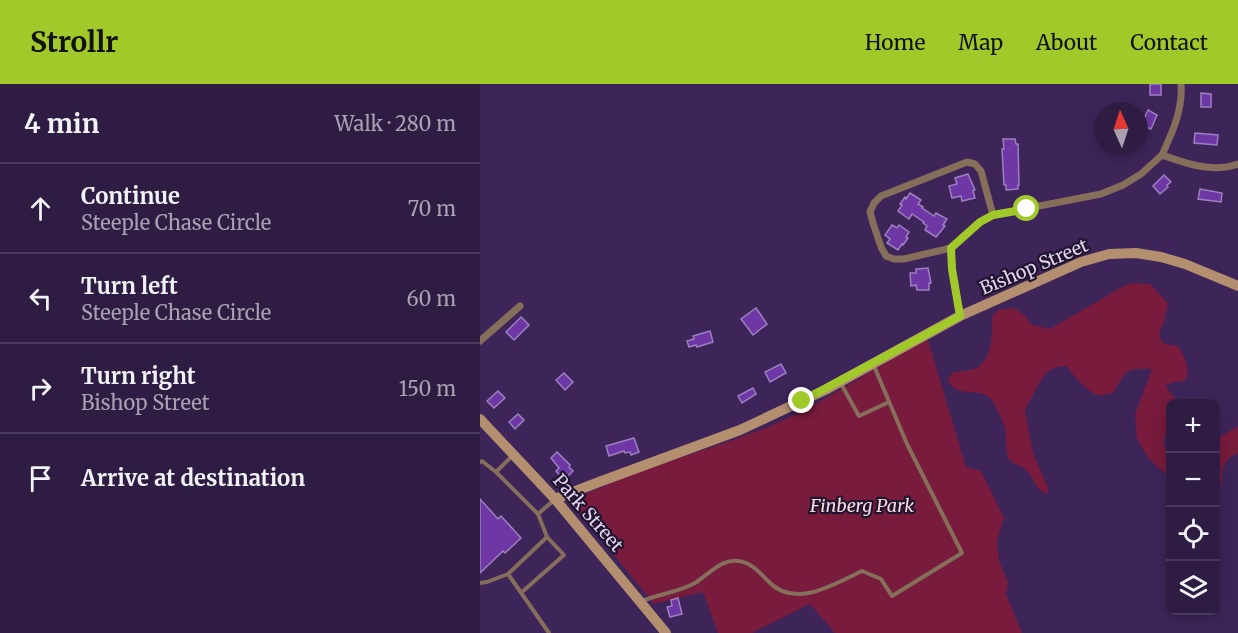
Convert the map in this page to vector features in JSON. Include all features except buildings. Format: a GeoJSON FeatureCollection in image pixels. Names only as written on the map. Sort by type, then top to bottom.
{"type":"FeatureCollection","features":[{"type":"Feature","properties":{"kind":"street"},"geometry":{"type":"LineString","coordinates":[[993,215],[981,171],[975,164],[967,162],[881,196],[874,203],[870,212],[886,256],[904,259],[951,248],[980,222],[993,215],[1101,194],[1123,185],[1141,174],[1162,155],[1181,106],[1181,84]]}},
{"type":"Feature","properties":{"kind":"street"},"geometry":{"type":"LineString","coordinates":[[1162,155],[1211,169],[1238,164]]}},
{"type":"Feature","properties":{"kind":"street"},"geometry":{"type":"LineString","coordinates":[[951,248],[960,316]]}},
{"type":"Feature","properties":{"kind":"street","name":"Bishop Street"},"geometry":{"type":"LineString","coordinates":[[555,499],[740,430],[802,401],[960,316],[1081,262],[1110,254],[1136,253],[1185,264],[1238,286]]}},
{"type":"Feature","properties":{"kind":"street"},"geometry":{"type":"LineString","coordinates":[[480,341],[520,306]]}},
{"type":"Feature","properties":{"kind":"street","name":"Park Street"},"geometry":{"type":"LineString","coordinates":[[480,419],[555,499],[666,633]]}},
{"type":"Feature","properties":{"kind":"lane"},"geometry":{"type":"LineString","coordinates":[[640,602],[681,589],[696,582],[718,566],[737,560],[748,563],[777,590],[783,592],[798,594],[824,590],[862,571],[881,579],[892,597],[962,553],[920,472],[873,363]]}},
{"type":"Feature","properties":{"kind":"lane"},"geometry":{"type":"LineString","coordinates":[[840,381],[859,416],[889,402]]}},
{"type":"Feature","properties":{"kind":"lane"},"geometry":{"type":"LineString","coordinates":[[496,472],[513,455]]}},
{"type":"Feature","properties":{"kind":"lane"},"geometry":{"type":"LineString","coordinates":[[480,462],[482,461],[496,472],[538,514],[548,537],[564,555],[522,592]]}},
{"type":"Feature","properties":{"kind":"lane"},"geometry":{"type":"LineString","coordinates":[[538,514],[555,499]]}},
{"type":"Feature","properties":{"kind":"lane"},"geometry":{"type":"LineString","coordinates":[[480,583],[508,574],[548,537]]}},
{"type":"Feature","properties":{"kind":"lane"},"geometry":{"type":"LineString","coordinates":[[508,574],[549,633]]}},
{"type":"Feature","properties":{"kind":"green space"},"geometry":{"type":"Polygon","coordinates":[[[1132,283],[1150,284],[1168,303],[1159,333],[1161,341],[1178,346],[1187,367],[1185,381],[1172,382],[1165,386],[1176,399],[1166,399],[1164,440],[1166,474],[1149,459],[1137,439],[1135,414],[1152,369],[1136,369],[1127,372],[1113,393],[1098,396],[1081,383],[1067,366],[1057,367],[1047,372],[1025,410],[1033,453],[1049,490],[1046,494],[1036,486],[1026,470],[1009,460],[1006,432],[991,399],[980,393],[955,389],[948,379],[953,372],[977,368],[986,358],[989,352],[992,317],[998,310],[1014,308],[1026,316],[1030,324],[1050,329],[1132,283]]]}},
{"type":"Feature","properties":{"kind":"green space","name":"Finberg Park"},"geometry":{"type":"Polygon","coordinates":[[[928,340],[966,467],[981,471],[1004,518],[997,540],[999,561],[1008,582],[1006,594],[1022,633],[835,633],[810,604],[752,633],[718,633],[703,592],[654,604],[572,501],[637,473],[743,437],[791,417],[928,340]]]}},
{"type":"Feature","properties":{"kind":"green space"},"geometry":{"type":"Polygon","coordinates":[[[1238,426],[1238,453],[1227,462],[1223,469],[1220,485],[1220,453],[1220,437],[1238,426]]]}},
{"type":"Feature","properties":{"kind":"route"},"geometry":{"type":"LineString","coordinates":[[802,401],[960,316],[951,248],[980,222],[993,215],[1027,209]]}}]}
